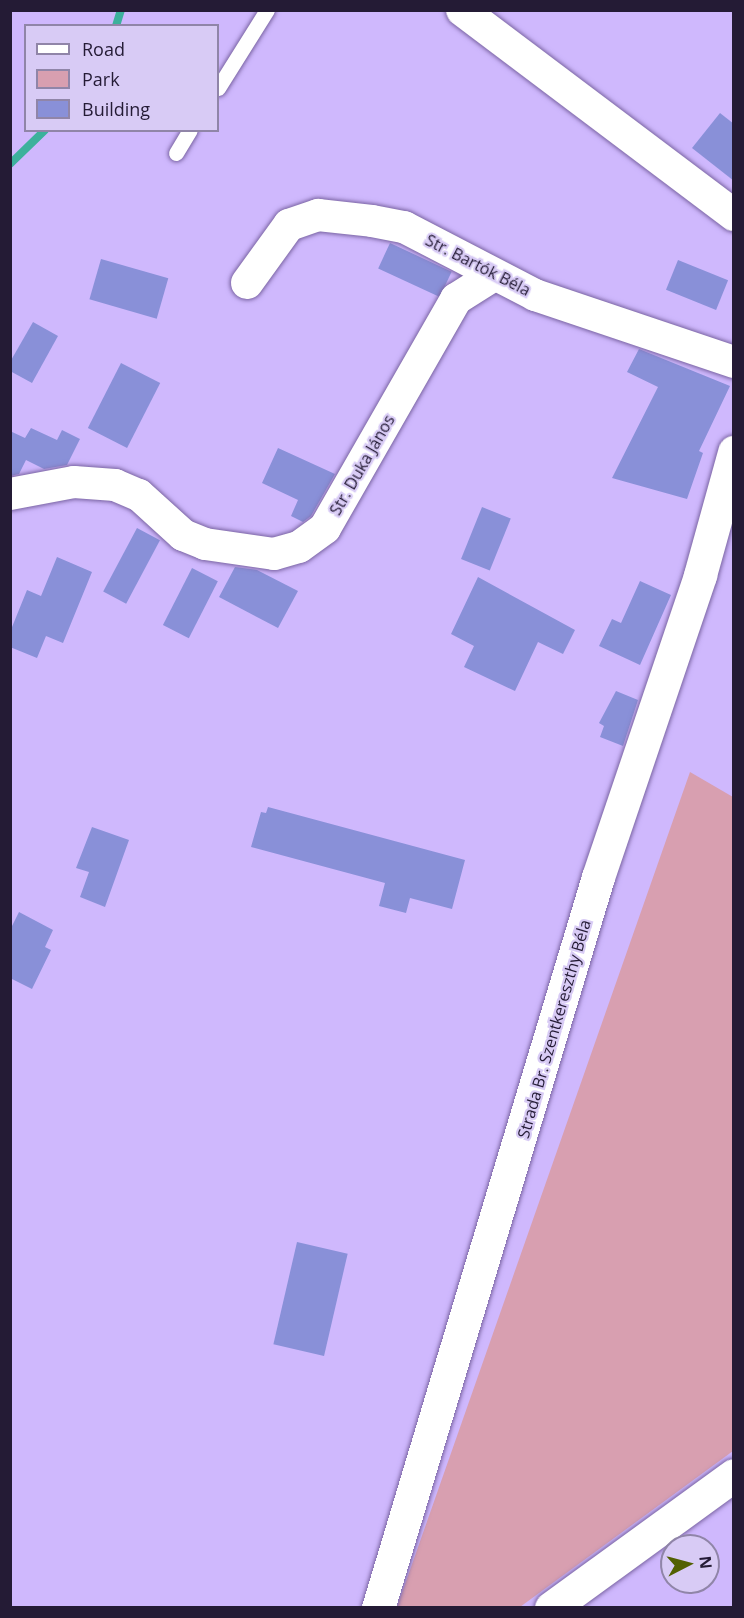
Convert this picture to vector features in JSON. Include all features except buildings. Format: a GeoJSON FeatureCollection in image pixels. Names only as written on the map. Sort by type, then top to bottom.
{"type":"FeatureCollection","features":[{"type":"Feature","properties":{"kind":"street"},"geometry":{"type":"LineString","coordinates":[[462,10],[734,215]]}},
{"type":"Feature","properties":{"kind":"street","name":"Str. Bartók Béla"},"geometry":{"type":"LineString","coordinates":[[246,283],[289,225],[318,215],[404,227],[535,295],[734,362]]}},
{"type":"Feature","properties":{"kind":"street","name":"Str. Duka János"},"geometry":{"type":"LineString","coordinates":[[10,494],[74,482],[115,485],[139,495],[183,535],[205,544],[274,554],[299,547],[325,528],[456,299],[494,275]]}},
{"type":"Feature","properties":{"kind":"street","name":"Strada Br. Szentkereszthy Béla"},"geometry":{"type":"LineString","coordinates":[[378,1608],[598,877],[700,575],[734,452]]}},
{"type":"Feature","properties":{"kind":"street"},"geometry":{"type":"LineString","coordinates":[[550,1608],[734,1475]]}},
{"type":"Feature","properties":{"kind":"lane"},"geometry":{"type":"LineString","coordinates":[[219,86],[267,10]]}},
{"type":"Feature","properties":{"kind":"lane"},"geometry":{"type":"LineString","coordinates":[[176,153],[189,132]]}},
{"type":"Feature","properties":{"kind":"green space"},"geometry":{"type":"Polygon","coordinates":[[[690,772],[733,797],[733,1451],[520,1607],[397,1607],[690,772]]]}},
{"type":"Feature","properties":{"kind":"waterway"},"geometry":{"type":"LineString","coordinates":[[117,24],[121,10]]}},
{"type":"Feature","properties":{"kind":"waterway"},"geometry":{"type":"LineString","coordinates":[[10,164],[43,132]]}}]}
